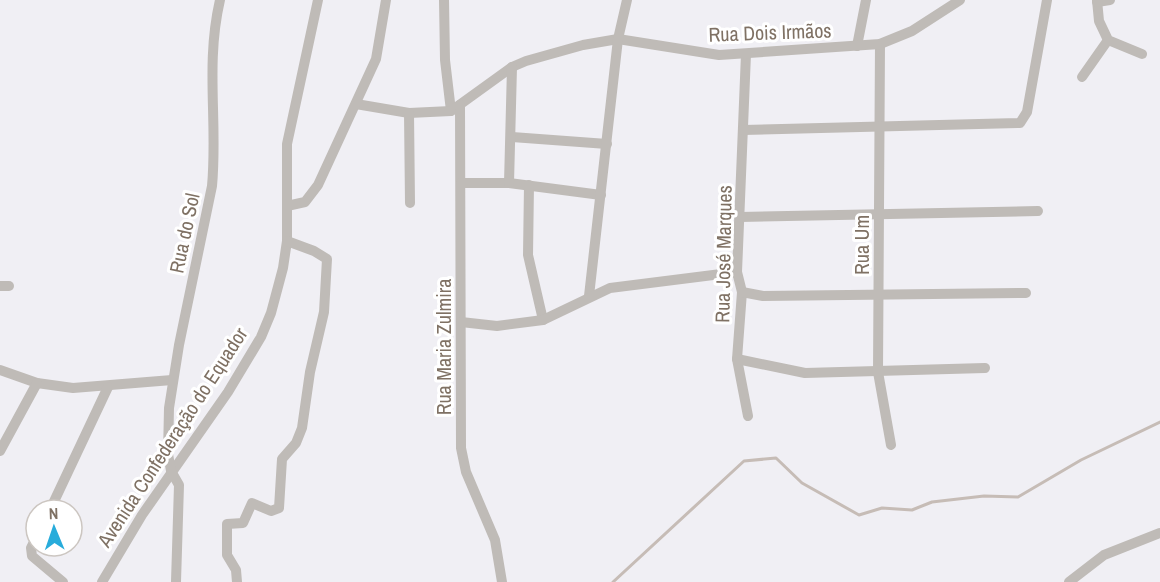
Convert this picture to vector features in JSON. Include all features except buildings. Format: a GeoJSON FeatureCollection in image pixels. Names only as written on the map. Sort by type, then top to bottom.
{"type":"FeatureCollection","features":[{"type":"Feature","properties":{"kind":"street","name":"Rua do Sol"},"geometry":{"type":"LineString","coordinates":[[177,582],[179,485],[171,471],[167,435],[172,380],[212,186],[214,165],[210,73],[220,0]]}},
{"type":"Feature","properties":{"kind":"street","name":"Avenida Confederação do Equador"},"geometry":{"type":"LineString","coordinates":[[102,582],[171,471],[213,415],[261,337],[280,279],[287,241],[287,144],[318,0]]}},
{"type":"Feature","properties":{"kind":"street"},"geometry":{"type":"LineString","coordinates":[[287,206],[304,202],[314,192],[376,59],[386,0]]}},
{"type":"Feature","properties":{"kind":"street","name":"Rua Maria Zulmira"},"geometry":{"type":"LineString","coordinates":[[444,0],[445,60],[456,108],[461,183],[463,462],[489,521],[498,554],[502,582]]}},
{"type":"Feature","properties":{"kind":"street"},"geometry":{"type":"LineString","coordinates":[[589,297],[618,39],[627,0]]}},
{"type":"Feature","properties":{"kind":"street"},"geometry":{"type":"LineString","coordinates":[[856,46],[866,0]]}},
{"type":"Feature","properties":{"kind":"street","name":"Rua Dois Irmãos"},"geometry":{"type":"LineString","coordinates":[[456,108],[512,67],[555,52],[618,39],[702,54],[746,54],[880,44],[912,31],[960,0]]}},
{"type":"Feature","properties":{"kind":"street"},"geometry":{"type":"LineString","coordinates":[[743,130],[1017,124],[1028,112],[1047,0]]}},
{"type":"Feature","properties":{"kind":"street"},"geometry":{"type":"LineString","coordinates":[[1110,0],[1097,1],[1099,21],[1108,40],[1142,54]]}},
{"type":"Feature","properties":{"kind":"street"},"geometry":{"type":"LineString","coordinates":[[1082,77],[1108,40]]}},
{"type":"Feature","properties":{"kind":"street","name":"Rua Um"},"geometry":{"type":"LineString","coordinates":[[880,44],[878,372],[891,445]]}},
{"type":"Feature","properties":{"kind":"street","name":"Rua José Marques"},"geometry":{"type":"LineString","coordinates":[[746,54],[737,272],[742,292],[737,359],[748,417]]}},
{"type":"Feature","properties":{"kind":"street"},"geometry":{"type":"LineString","coordinates":[[509,183],[512,137],[512,67]]}},
{"type":"Feature","properties":{"kind":"street"},"geometry":{"type":"LineString","coordinates":[[356,104],[408,113],[456,108]]}},
{"type":"Feature","properties":{"kind":"street"},"geometry":{"type":"LineString","coordinates":[[408,113],[410,203]]}},
{"type":"Feature","properties":{"kind":"street"},"geometry":{"type":"LineString","coordinates":[[512,137],[607,144]]}},
{"type":"Feature","properties":{"kind":"street"},"geometry":{"type":"LineString","coordinates":[[461,183],[509,183],[601,195]]}},
{"type":"Feature","properties":{"kind":"street"},"geometry":{"type":"LineString","coordinates":[[529,185],[528,255],[543,320]]}},
{"type":"Feature","properties":{"kind":"street"},"geometry":{"type":"LineString","coordinates":[[740,217],[1038,211]]}},
{"type":"Feature","properties":{"kind":"street"},"geometry":{"type":"LineString","coordinates":[[237,582],[236,570],[227,555],[226,532],[230,522],[243,523],[251,504],[274,512],[279,508],[281,464],[301,434],[310,372],[321,330],[328,265],[322,255],[287,241]]}},
{"type":"Feature","properties":{"kind":"street"},"geometry":{"type":"LineString","coordinates":[[461,322],[497,326],[543,320],[589,297],[620,286],[737,272]]}},
{"type":"Feature","properties":{"kind":"street"},"geometry":{"type":"LineString","coordinates":[[742,292],[763,296],[1026,292]]}},
{"type":"Feature","properties":{"kind":"street"},"geometry":{"type":"LineString","coordinates":[[737,359],[806,373],[985,368]]}},
{"type":"Feature","properties":{"kind":"street"},"geometry":{"type":"LineString","coordinates":[[0,370],[37,383],[73,388],[108,387],[172,380]]}},
{"type":"Feature","properties":{"kind":"street"},"geometry":{"type":"LineString","coordinates":[[0,451],[37,383]]}},
{"type":"Feature","properties":{"kind":"street"},"geometry":{"type":"LineString","coordinates":[[56,498],[108,387]]}},
{"type":"Feature","properties":{"kind":"street"},"geometry":{"type":"LineString","coordinates":[[1069,582],[1104,555],[1160,533]]}},
{"type":"Feature","properties":{"kind":"street"},"geometry":{"type":"LineString","coordinates":[[34,558],[63,582]]}},
{"type":"Feature","properties":{"kind":"waterway"},"geometry":{"type":"LineString","coordinates":[[613,582],[744,461],[776,458],[802,483],[859,515],[882,508],[912,510],[932,502],[984,496],[1018,497],[1081,460],[1160,422]]}}]}
